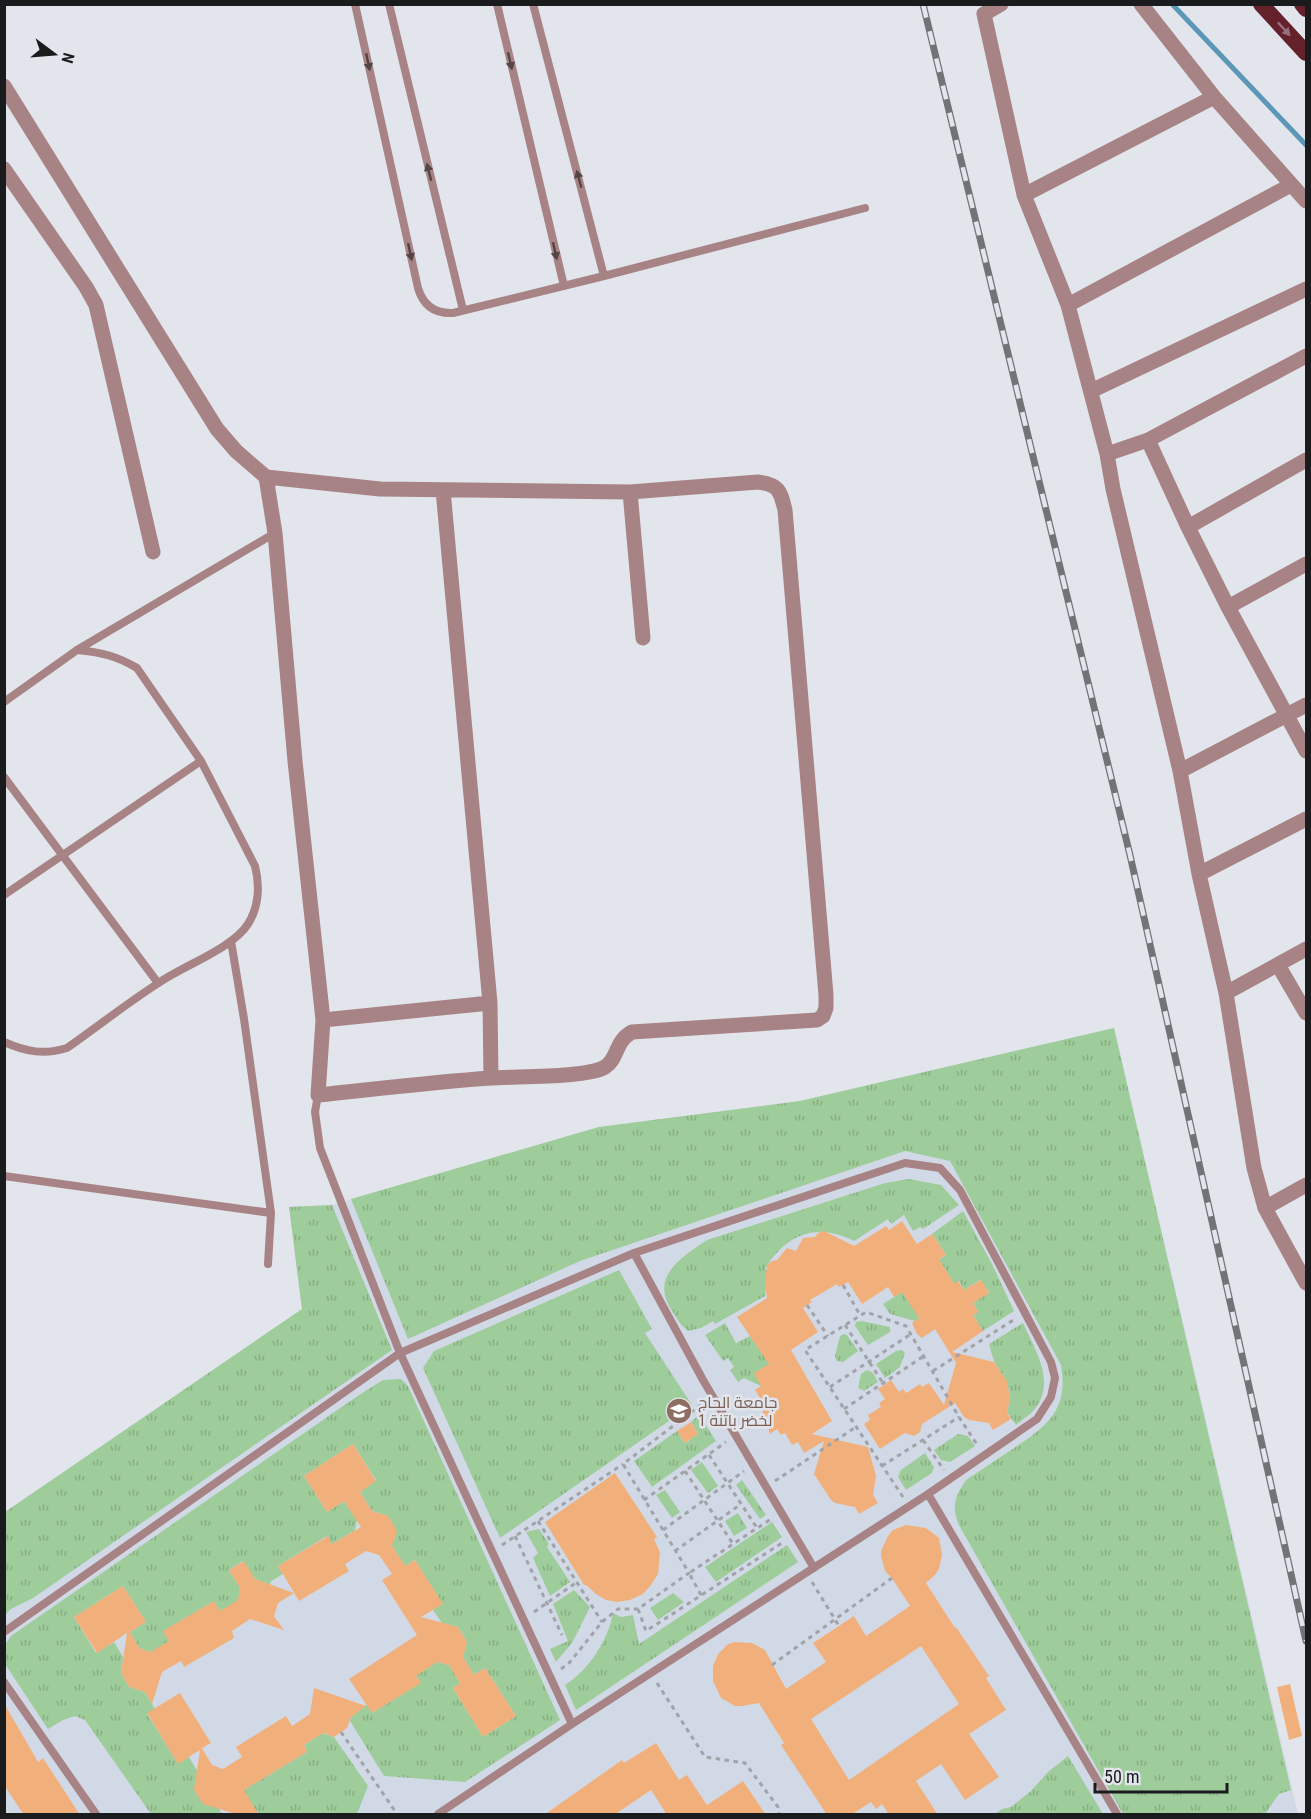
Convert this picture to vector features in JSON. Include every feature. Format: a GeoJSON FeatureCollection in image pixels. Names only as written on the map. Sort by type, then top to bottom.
{"type":"FeatureCollection","features":[{"type":"Feature","properties":{"kind":"highway"},"geometry":{"type":"LineString","coordinates":[[1261,4],[1306,53]]}},
{"type":"Feature","properties":{"kind":"highway"},"geometry":{"type":"LineString","coordinates":[[1302,4],[1306,9]]}},
{"type":"Feature","properties":{"kind":"street"},"geometry":{"type":"LineString","coordinates":[[1001,4],[984,14],[1024,195],[1068,305],[1107,454],[1113,489],[1179,771],[1226,993],[1254,1168],[1265,1208],[1306,1283]]}},
{"type":"Feature","properties":{"kind":"street"},"geometry":{"type":"LineString","coordinates":[[1141,4],[1214,97],[1306,201]]}},
{"type":"Feature","properties":{"kind":"street"},"geometry":{"type":"LineString","coordinates":[[4,86],[217,429],[236,451],[266,477],[380,489],[630,492],[758,482],[772,484],[780,491],[785,510],[803,701],[826,1008],[823,1016],[817,1020],[632,1032],[623,1037],[606,1067],[585,1073],[491,1078],[318,1095],[323,1020],[275,533],[266,477]]}},
{"type":"Feature","properties":{"kind":"street"},"geometry":{"type":"LineString","coordinates":[[1024,195],[1214,97]]}},
{"type":"Feature","properties":{"kind":"street"},"geometry":{"type":"LineString","coordinates":[[4,169],[96,304],[153,552]]}},
{"type":"Feature","properties":{"kind":"street"},"geometry":{"type":"LineString","coordinates":[[1068,305],[1291,185]]}},
{"type":"Feature","properties":{"kind":"street"},"geometry":{"type":"LineString","coordinates":[[1091,391],[1306,289]]}},
{"type":"Feature","properties":{"kind":"street"},"geometry":{"type":"LineString","coordinates":[[1107,454],[1148,440],[1306,356]]}},
{"type":"Feature","properties":{"kind":"street"},"geometry":{"type":"LineString","coordinates":[[1148,440],[1228,607],[1306,751]]}},
{"type":"Feature","properties":{"kind":"street"},"geometry":{"type":"LineString","coordinates":[[1188,527],[1306,460]]}},
{"type":"Feature","properties":{"kind":"street"},"geometry":{"type":"LineString","coordinates":[[443,490],[490,1003],[491,1078]]}},
{"type":"Feature","properties":{"kind":"street"},"geometry":{"type":"LineString","coordinates":[[630,492],[643,638]]}},
{"type":"Feature","properties":{"kind":"street"},"geometry":{"type":"LineString","coordinates":[[1228,607],[1306,564]]}},
{"type":"Feature","properties":{"kind":"street"},"geometry":{"type":"LineString","coordinates":[[1179,771],[1306,705]]}},
{"type":"Feature","properties":{"kind":"street"},"geometry":{"type":"LineString","coordinates":[[1199,874],[1306,819]]}},
{"type":"Feature","properties":{"kind":"street"},"geometry":{"type":"LineString","coordinates":[[1226,993],[1306,949]]}},
{"type":"Feature","properties":{"kind":"street"},"geometry":{"type":"LineString","coordinates":[[1278,965],[1306,1013]]}},
{"type":"Feature","properties":{"kind":"street"},"geometry":{"type":"LineString","coordinates":[[323,1020],[490,1003]]}},
{"type":"Feature","properties":{"kind":"street"},"geometry":{"type":"LineString","coordinates":[[1265,1208],[1306,1185]]}},
{"type":"Feature","properties":{"kind":"lane"},"geometry":{"type":"LineString","coordinates":[[355,4],[421,298],[425,304],[438,312],[463,310],[564,286],[865,208]]}},
{"type":"Feature","properties":{"kind":"lane"},"geometry":{"type":"LineString","coordinates":[[389,4],[463,310]]}},
{"type":"Feature","properties":{"kind":"lane"},"geometry":{"type":"LineString","coordinates":[[496,4],[564,286]]}},
{"type":"Feature","properties":{"kind":"lane"},"geometry":{"type":"LineString","coordinates":[[533,4],[604,276]]}},
{"type":"Feature","properties":{"kind":"lane"},"geometry":{"type":"LineString","coordinates":[[4,702],[77,650],[275,533]]}},
{"type":"Feature","properties":{"kind":"lane"},"geometry":{"type":"LineString","coordinates":[[4,1042],[29,1051],[50,1054],[67,1048],[158,983],[231,941],[249,923],[257,902],[259,881],[255,866],[201,761],[137,668],[106,653],[77,650]]}},
{"type":"Feature","properties":{"kind":"lane"},"geometry":{"type":"LineString","coordinates":[[4,895],[201,761]]}},
{"type":"Feature","properties":{"kind":"lane"},"geometry":{"type":"LineString","coordinates":[[4,777],[158,983]]}},
{"type":"Feature","properties":{"kind":"lane"},"geometry":{"type":"LineString","coordinates":[[231,941],[271,1213],[268,1264]]}},
{"type":"Feature","properties":{"kind":"lane"},"geometry":{"type":"LineString","coordinates":[[318,1095],[315,1112],[320,1148],[400,1353],[572,1724]]}},
{"type":"Feature","properties":{"kind":"lane"},"geometry":{"type":"LineString","coordinates":[[4,1632],[400,1353],[634,1253],[905,1163],[940,1168],[960,1190],[1051,1362],[1054,1378],[1051,1396],[1037,1419],[928,1494],[572,1724],[438,1815]]}},
{"type":"Feature","properties":{"kind":"lane"},"geometry":{"type":"LineString","coordinates":[[4,1176],[271,1213]]}},
{"type":"Feature","properties":{"kind":"lane"},"geometry":{"type":"LineString","coordinates":[[634,1253],[712,1396],[794,1535],[810,1571]]}},
{"type":"Feature","properties":{"kind":"lane"},"geometry":{"type":"LineString","coordinates":[[928,1494],[1117,1815]]}},
{"type":"Feature","properties":{"kind":"lane"},"geometry":{"type":"LineString","coordinates":[[4,1682],[96,1815]]}},
{"type":"Feature","properties":{"kind":"path"},"geometry":{"type":"LineString","coordinates":[[843,1285],[860,1315]]}},
{"type":"Feature","properties":{"kind":"path"},"geometry":{"type":"LineString","coordinates":[[807,1305],[828,1336]]}},
{"type":"Feature","properties":{"kind":"path"},"geometry":{"type":"LineString","coordinates":[[909,1506],[806,1350],[866,1312],[906,1326],[958,1417],[984,1455]]}},
{"type":"Feature","properties":{"kind":"path"},"geometry":{"type":"LineString","coordinates":[[933,1371],[1025,1313]]}},
{"type":"Feature","properties":{"kind":"path"},"geometry":{"type":"LineString","coordinates":[[845,1325],[884,1383]]}},
{"type":"Feature","properties":{"kind":"path"},"geometry":{"type":"LineString","coordinates":[[830,1387],[911,1334]]}},
{"type":"Feature","properties":{"kind":"path"},"geometry":{"type":"LineString","coordinates":[[844,1409],[924,1356]]}},
{"type":"Feature","properties":{"kind":"path"},"geometry":{"type":"LineString","coordinates":[[492,1552],[623,1464],[712,1396]]}},
{"type":"Feature","properties":{"kind":"path"},"geometry":{"type":"LineString","coordinates":[[882,1466],[958,1417]]}},
{"type":"Feature","properties":{"kind":"path"},"geometry":{"type":"LineString","coordinates":[[766,1487],[856,1427]]}},
{"type":"Feature","properties":{"kind":"path"},"geometry":{"type":"LineString","coordinates":[[644,1500],[735,1435]]}},
{"type":"Feature","properties":{"kind":"path"},"geometry":{"type":"LineString","coordinates":[[923,1440],[950,1479]]}},
{"type":"Feature","properties":{"kind":"path"},"geometry":{"type":"LineString","coordinates":[[709,1455],[757,1528]]}},
{"type":"Feature","properties":{"kind":"path"},"geometry":{"type":"LineString","coordinates":[[623,1464],[701,1595]]}},
{"type":"Feature","properties":{"kind":"path"},"geometry":{"type":"LineString","coordinates":[[663,1530],[753,1464]]}},
{"type":"Feature","properties":{"kind":"path"},"geometry":{"type":"LineString","coordinates":[[686,1471],[732,1544]]}},
{"type":"Feature","properties":{"kind":"path"},"geometry":{"type":"LineString","coordinates":[[675,1551],[741,1504]]}},
{"type":"Feature","properties":{"kind":"path"},"geometry":{"type":"LineString","coordinates":[[550,1678],[570,1662],[602,1622],[618,1610],[638,1609],[781,1512]]}},
{"type":"Feature","properties":{"kind":"path"},"geometry":{"type":"LineString","coordinates":[[538,1521],[602,1622]]}},
{"type":"Feature","properties":{"kind":"path"},"geometry":{"type":"LineString","coordinates":[[638,1609],[646,1631],[794,1535]]}},
{"type":"Feature","properties":{"kind":"path"},"geometry":{"type":"LineString","coordinates":[[515,1536],[562,1635]]}},
{"type":"Feature","properties":{"kind":"path"},"geometry":{"type":"LineString","coordinates":[[810,1571],[839,1626]]}},
{"type":"Feature","properties":{"kind":"path"},"geometry":{"type":"LineString","coordinates":[[772,1665],[892,1578]]}},
{"type":"Feature","properties":{"kind":"path"},"geometry":{"type":"LineString","coordinates":[[523,1619],[577,1582]]}},
{"type":"Feature","properties":{"kind":"path"},"geometry":{"type":"LineString","coordinates":[[650,1674],[705,1757],[745,1763],[778,1807],[779,1815]]}},
{"type":"Feature","properties":{"kind":"path"},"geometry":{"type":"LineString","coordinates":[[341,1732],[397,1815]]}},
{"type":"Feature","properties":{"kind":"shaded area","name":"جامعة الحاج لخضر باتنة 1"},"geometry":{"type":"Polygon","coordinates":[[[1114,1028],[1298,1814],[5,1814],[5,1512],[302,1309],[289,1207],[332,1205],[599,1127],[800,1101],[1114,1028]]]}},
{"type":"Feature","properties":{"kind":"green space"},"geometry":{"type":"Polygon","coordinates":[[[1114,1028],[1291,1790],[1279,1794],[1265,1814],[1123,1814],[960,1527],[955,1514],[955,1503],[966,1480],[1026,1440],[1045,1424],[1058,1405],[1063,1381],[1061,1365],[950,1161],[905,1151],[580,1261],[408,1339],[351,1199],[599,1127],[800,1101],[1114,1028]]]}},
{"type":"Feature","properties":{"kind":"green space"},"geometry":{"type":"Polygon","coordinates":[[[909,1179],[941,1185],[959,1205],[923,1229],[920,1227],[913,1231],[904,1215],[891,1224],[888,1219],[854,1241],[827,1232],[815,1232],[793,1240],[773,1257],[765,1269],[768,1271],[765,1296],[715,1324],[713,1321],[701,1328],[688,1331],[680,1324],[671,1309],[665,1297],[664,1287],[667,1277],[679,1261],[707,1240],[885,1183],[909,1179]]]}},
{"type":"Feature","properties":{"kind":"green space"},"geometry":{"type":"Polygon","coordinates":[[[332,1205],[392,1350],[5,1615],[5,1512],[302,1309],[289,1207],[332,1205]]]}},
{"type":"Feature","properties":{"kind":"green space"},"geometry":{"type":"Polygon","coordinates":[[[963,1211],[1014,1311],[983,1331],[973,1315],[978,1312],[973,1303],[989,1292],[980,1280],[964,1290],[959,1281],[954,1284],[943,1266],[934,1263],[946,1255],[932,1234],[963,1211]]]}},
{"type":"Feature","properties":{"kind":"green space"},"geometry":{"type":"Polygon","coordinates":[[[619,1270],[652,1329],[645,1333],[692,1405],[500,1538],[423,1368],[434,1351],[619,1270]]]}},
{"type":"Feature","properties":{"kind":"green space"},"geometry":{"type":"Polygon","coordinates":[[[902,1292],[925,1314],[915,1321],[890,1314],[883,1304],[902,1292]]]}},
{"type":"Feature","properties":{"kind":"green space"},"geometry":{"type":"Polygon","coordinates":[[[862,1321],[890,1327],[890,1332],[868,1345],[855,1326],[856,1322],[862,1321]]]}},
{"type":"Feature","properties":{"kind":"green space"},"geometry":{"type":"Polygon","coordinates":[[[725,1323],[736,1343],[750,1336],[758,1347],[779,1358],[761,1386],[744,1378],[738,1382],[730,1370],[734,1367],[728,1358],[723,1361],[705,1335],[725,1323]]]}},
{"type":"Feature","properties":{"kind":"green space"},"geometry":{"type":"Polygon","coordinates":[[[1023,1323],[1042,1366],[1044,1388],[1041,1399],[1034,1410],[1016,1425],[1007,1412],[1009,1391],[994,1361],[989,1344],[1023,1323]]]}},
{"type":"Feature","properties":{"kind":"green space"},"geometry":{"type":"Polygon","coordinates":[[[844,1334],[858,1351],[843,1362],[837,1361],[835,1356],[840,1336],[844,1334]]]}},
{"type":"Feature","properties":{"kind":"green space"},"geometry":{"type":"Polygon","coordinates":[[[902,1350],[905,1353],[900,1367],[885,1378],[876,1364],[896,1351],[902,1350]]]}},
{"type":"Feature","properties":{"kind":"green space"},"geometry":{"type":"Polygon","coordinates":[[[867,1370],[873,1373],[878,1382],[864,1391],[858,1388],[861,1374],[867,1370]]]}},
{"type":"Feature","properties":{"kind":"green space"},"geometry":{"type":"Polygon","coordinates":[[[401,1379],[408,1386],[560,1720],[465,1782],[384,1776],[350,1721],[352,1713],[353,1715],[367,1705],[372,1713],[420,1683],[416,1676],[433,1661],[449,1665],[460,1683],[453,1688],[483,1737],[516,1716],[485,1668],[474,1675],[463,1657],[467,1642],[458,1627],[442,1623],[433,1610],[442,1603],[415,1560],[405,1566],[392,1546],[388,1516],[372,1511],[360,1492],[376,1480],[353,1444],[304,1476],[327,1512],[344,1501],[357,1520],[354,1535],[352,1532],[332,1544],[327,1536],[278,1566],[283,1574],[270,1582],[271,1585],[255,1579],[243,1561],[229,1570],[240,1588],[238,1604],[220,1611],[214,1601],[164,1631],[169,1641],[154,1654],[139,1648],[130,1632],[146,1622],[123,1586],[74,1617],[96,1653],[114,1642],[123,1657],[121,1673],[129,1687],[145,1692],[155,1709],[147,1714],[178,1763],[189,1757],[222,1814],[151,1814],[85,1720],[75,1716],[48,1729],[5,1664],[4,1646],[11,1636],[359,1395],[383,1380],[401,1379]]]}},
{"type":"Feature","properties":{"kind":"green space"},"geometry":{"type":"Polygon","coordinates":[[[699,1415],[716,1441],[652,1487],[634,1461],[677,1431],[685,1443],[698,1434],[691,1422],[699,1415]]]}},
{"type":"Feature","properties":{"kind":"green space"},"geometry":{"type":"Polygon","coordinates":[[[958,1434],[968,1436],[975,1446],[950,1462],[941,1460],[934,1450],[958,1434]]]}},
{"type":"Feature","properties":{"kind":"green space"},"geometry":{"type":"Polygon","coordinates":[[[925,1453],[934,1467],[932,1473],[906,1490],[898,1477],[901,1470],[925,1453]]]}},
{"type":"Feature","properties":{"kind":"green space"},"geometry":{"type":"Polygon","coordinates":[[[702,1462],[718,1486],[708,1493],[691,1470],[702,1462]]]}},
{"type":"Feature","properties":{"kind":"green space"},"geometry":{"type":"Polygon","coordinates":[[[742,1480],[766,1515],[760,1519],[736,1485],[742,1480]]]}},
{"type":"Feature","properties":{"kind":"green space"},"geometry":{"type":"Polygon","coordinates":[[[665,1490],[680,1512],[672,1518],[656,1495],[665,1490]]]}},
{"type":"Feature","properties":{"kind":"green space"},"geometry":{"type":"Polygon","coordinates":[[[738,1513],[747,1528],[734,1536],[725,1521],[738,1513]]]}},
{"type":"Feature","properties":{"kind":"green space"},"geometry":{"type":"Polygon","coordinates":[[[772,1522],[782,1537],[716,1582],[705,1567],[772,1522]]]}},
{"type":"Feature","properties":{"kind":"green space"},"geometry":{"type":"Polygon","coordinates":[[[539,1529],[549,1544],[547,1547],[570,1582],[550,1596],[533,1558],[538,1553],[526,1532],[539,1529]]]}},
{"type":"Feature","properties":{"kind":"green space"},"geometry":{"type":"Polygon","coordinates":[[[787,1545],[798,1562],[576,1710],[565,1685],[582,1671],[596,1654],[607,1634],[613,1613],[621,1617],[633,1615],[639,1644],[787,1545]]]}},
{"type":"Feature","properties":{"kind":"green space"},"geometry":{"type":"Polygon","coordinates":[[[574,1590],[590,1607],[572,1643],[556,1662],[550,1649],[568,1641],[553,1604],[574,1590]]]}},
{"type":"Feature","properties":{"kind":"green space"},"geometry":{"type":"Polygon","coordinates":[[[673,1593],[684,1602],[658,1620],[650,1608],[673,1593]]]}},
{"type":"Feature","properties":{"kind":"green space"},"geometry":{"type":"Polygon","coordinates":[[[318,1732],[334,1737],[368,1786],[357,1814],[259,1814],[237,1785],[257,1782],[307,1752],[304,1745],[320,1735],[318,1732]]]}},
{"type":"Feature","properties":{"kind":"green space"},"geometry":{"type":"Polygon","coordinates":[[[1068,1756],[1103,1814],[995,1814],[1011,1807],[1068,1756]]]}},
{"type":"Feature","properties":{"kind":"building"},"geometry":{"type":"Polygon","coordinates":[[[902,1221],[917,1244],[932,1234],[946,1255],[939,1259],[954,1284],[958,1281],[964,1290],[981,1280],[989,1293],[973,1303],[978,1312],[973,1315],[983,1331],[952,1352],[994,1362],[1007,1381],[1010,1399],[1007,1412],[1011,1419],[993,1430],[989,1423],[964,1417],[955,1403],[922,1424],[920,1432],[914,1436],[905,1433],[880,1449],[864,1424],[870,1420],[868,1415],[881,1407],[879,1403],[885,1399],[878,1389],[891,1380],[899,1392],[903,1389],[906,1393],[920,1384],[922,1387],[929,1383],[944,1405],[956,1363],[935,1329],[922,1338],[917,1334],[912,1323],[919,1318],[902,1292],[894,1297],[888,1287],[862,1304],[848,1282],[839,1287],[837,1284],[810,1300],[812,1302],[803,1308],[818,1332],[791,1350],[832,1421],[812,1434],[868,1447],[876,1476],[873,1495],[878,1503],[859,1514],[855,1507],[831,1500],[814,1474],[824,1441],[804,1453],[798,1442],[792,1445],[785,1433],[781,1435],[777,1429],[770,1434],[759,1401],[761,1400],[755,1390],[761,1386],[754,1373],[769,1364],[737,1317],[767,1298],[765,1285],[767,1265],[777,1260],[787,1248],[796,1251],[803,1238],[815,1237],[824,1231],[854,1246],[886,1226],[889,1230],[902,1221]]]}},
{"type":"Feature","properties":{"kind":"building"},"geometry":{"type":"Polygon","coordinates":[[[691,1422],[698,1434],[685,1443],[677,1431],[691,1422]]]}},
{"type":"Feature","properties":{"kind":"building"},"geometry":{"type":"Polygon","coordinates":[[[353,1444],[376,1481],[360,1492],[372,1511],[388,1516],[397,1531],[392,1546],[405,1566],[415,1560],[443,1604],[421,1617],[458,1627],[467,1642],[463,1657],[474,1675],[485,1668],[516,1716],[483,1737],[453,1688],[460,1683],[449,1665],[437,1662],[416,1676],[421,1683],[372,1713],[349,1679],[417,1635],[382,1580],[392,1574],[379,1555],[366,1551],[345,1564],[349,1571],[299,1601],[278,1566],[328,1536],[332,1544],[361,1527],[344,1501],[327,1512],[304,1476],[353,1444]]]}},
{"type":"Feature","properties":{"kind":"building"},"geometry":{"type":"Polygon","coordinates":[[[615,1473],[657,1537],[654,1539],[660,1552],[658,1574],[651,1585],[643,1594],[630,1600],[617,1602],[606,1600],[584,1585],[545,1522],[615,1473]]]}},
{"type":"Feature","properties":{"kind":"building"},"geometry":{"type":"Polygon","coordinates":[[[906,1525],[926,1528],[939,1538],[942,1555],[939,1569],[926,1583],[989,1676],[986,1678],[1006,1710],[969,1734],[999,1777],[965,1800],[941,1764],[916,1781],[938,1815],[889,1815],[882,1804],[876,1809],[871,1802],[851,1815],[827,1815],[781,1745],[784,1743],[759,1703],[735,1706],[721,1698],[713,1681],[713,1666],[718,1654],[728,1644],[752,1643],[765,1650],[786,1689],[826,1662],[813,1643],[854,1616],[866,1636],[910,1606],[885,1571],[881,1556],[881,1551],[893,1530],[906,1525]],[[921,1646],[811,1719],[849,1780],[959,1704],[921,1646]]]}},
{"type":"Feature","properties":{"kind":"building"},"geometry":{"type":"Polygon","coordinates":[[[244,1561],[255,1579],[294,1593],[278,1603],[274,1616],[284,1630],[250,1619],[232,1631],[234,1638],[184,1667],[181,1661],[162,1672],[152,1704],[145,1692],[129,1687],[121,1673],[127,1633],[97,1653],[74,1617],[123,1586],[146,1622],[130,1632],[139,1648],[150,1652],[169,1641],[163,1631],[214,1601],[220,1611],[238,1600],[240,1588],[229,1570],[244,1561]]]}},
{"type":"Feature","properties":{"kind":"building"},"geometry":{"type":"Polygon","coordinates":[[[1290,1684],[1302,1736],[1289,1740],[1277,1687],[1290,1684]]]}},
{"type":"Feature","properties":{"kind":"building"},"geometry":{"type":"Polygon","coordinates":[[[314,1688],[366,1706],[351,1717],[347,1728],[334,1737],[323,1733],[304,1745],[307,1752],[244,1790],[259,1815],[239,1815],[203,1804],[194,1790],[200,1750],[178,1764],[147,1713],[180,1693],[211,1743],[202,1748],[212,1765],[223,1769],[242,1757],[236,1747],[286,1716],[292,1726],[310,1714],[314,1688]]]}},
{"type":"Feature","properties":{"kind":"building"},"geometry":{"type":"Polygon","coordinates":[[[4,1703],[38,1762],[43,1758],[80,1815],[24,1815],[4,1785],[4,1703]]]}},
{"type":"Feature","properties":{"kind":"building"},"geometry":{"type":"Polygon","coordinates":[[[656,1743],[679,1780],[687,1775],[707,1805],[743,1781],[766,1815],[667,1815],[651,1790],[614,1815],[544,1815],[622,1760],[624,1763],[656,1743]]]}},
{"type":"Feature","properties":{"kind":"waterway"},"geometry":{"type":"LineString","coordinates":[[1172,4],[1306,145]]}},
{"type":"Feature","properties":{"kind":"railway"},"geometry":{"type":"LineString","coordinates":[[923,4],[1130,855],[1306,1641]]}},
{"type":"Feature","properties":{"kind":"place","name":"جامعة الحاج لخضر باتنة 1"},"geometry":{"type":"Point","coordinates":[679,1411]}}]}
